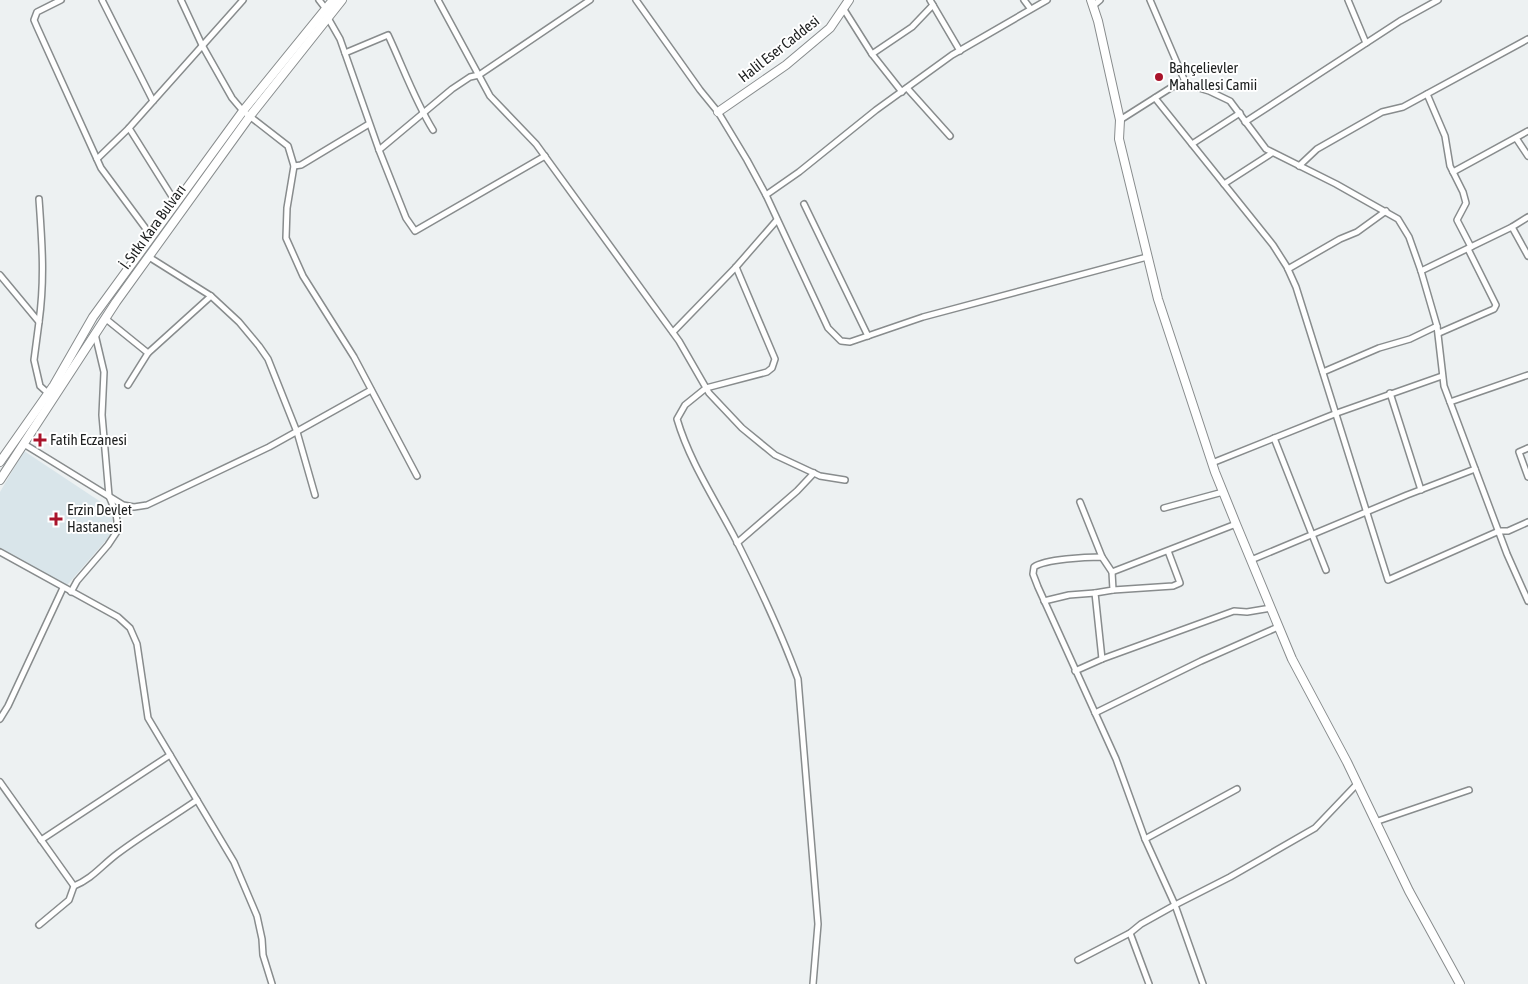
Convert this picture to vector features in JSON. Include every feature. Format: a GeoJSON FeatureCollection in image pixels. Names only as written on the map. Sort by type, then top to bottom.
{"type":"FeatureCollection","features":[{"type":"Feature","properties":{"kind":"street"},"geometry":{"type":"LineString","coordinates":[[62,0],[37,12],[34,20],[96,159],[152,237]]}},
{"type":"Feature","properties":{"kind":"street"},"geometry":{"type":"LineString","coordinates":[[102,0],[153,101]]}},
{"type":"Feature","properties":{"kind":"street"},"geometry":{"type":"LineString","coordinates":[[181,0],[202,45],[226,88],[243,111],[288,146],[294,166],[287,208],[286,238],[304,276],[354,357],[417,476]]}},
{"type":"Feature","properties":{"kind":"street"},"geometry":{"type":"LineString","coordinates":[[96,159],[129,128],[243,0]]}},
{"type":"Feature","properties":{"kind":"street"},"geometry":{"type":"LineString","coordinates":[[318,0],[326,9]]}},
{"type":"Feature","properties":{"kind":"street","name":"İ. Sıtkı Kara Bulvarı"},"geometry":{"type":"LineString","coordinates":[[0,480],[24,444],[93,317],[243,111],[333,0]]}},
{"type":"Feature","properties":{"kind":"street","name":"İ. Sıtkı Kara Bulvarı"},"geometry":{"type":"LineString","coordinates":[[0,462],[51,396],[250,116],[342,0]]}},
{"type":"Feature","properties":{"kind":"street"},"geometry":{"type":"LineString","coordinates":[[438,0],[490,96],[545,156],[673,332],[709,393],[742,428],[775,455],[814,473],[844,480]]}},
{"type":"Feature","properties":{"kind":"street"},"geometry":{"type":"LineString","coordinates":[[379,150],[470,77],[479,76],[590,0]]}},
{"type":"Feature","properties":{"kind":"street","name":"Halil Eser Caddesi"},"geometry":{"type":"LineString","coordinates":[[718,112],[786,65],[830,28],[849,0]]}},
{"type":"Feature","properties":{"kind":"street"},"geometry":{"type":"LineString","coordinates":[[1024,0],[1030,8]]}},
{"type":"Feature","properties":{"kind":"street"},"geometry":{"type":"LineString","coordinates":[[766,195],[952,55],[1030,8],[1047,0]]}},
{"type":"Feature","properties":{"kind":"street"},"geometry":{"type":"LineString","coordinates":[[1100,0],[1092,3],[1098,21],[1120,120],[1119,139],[1147,257],[1158,299],[1212,463],[1292,659],[1357,784],[1408,891],[1460,984]]}},
{"type":"Feature","properties":{"kind":"street"},"geometry":{"type":"LineString","coordinates":[[1150,0],[1186,84]]}},
{"type":"Feature","properties":{"kind":"street"},"geometry":{"type":"LineString","coordinates":[[1348,0],[1366,43]]}},
{"type":"Feature","properties":{"kind":"street"},"geometry":{"type":"LineString","coordinates":[[1422,0],[1425,7]]}},
{"type":"Feature","properties":{"kind":"street"},"geometry":{"type":"LineString","coordinates":[[1245,122],[1400,21],[1438,0]]}},
{"type":"Feature","properties":{"kind":"street"},"geometry":{"type":"LineString","coordinates":[[638,1],[700,90],[718,112],[747,160],[766,195],[828,328],[840,341],[850,342],[923,317],[1147,257]]}},
{"type":"Feature","properties":{"kind":"street"},"geometry":{"type":"LineString","coordinates":[[872,54],[912,27],[932,2],[960,51]]}},
{"type":"Feature","properties":{"kind":"street"},"geometry":{"type":"LineString","coordinates":[[844,8],[872,54],[902,92]]}},
{"type":"Feature","properties":{"kind":"street"},"geometry":{"type":"LineString","coordinates":[[328,18],[340,39],[369,124],[406,218],[415,231],[545,156]]}},
{"type":"Feature","properties":{"kind":"street"},"geometry":{"type":"LineString","coordinates":[[345,53],[388,35],[423,114],[433,130]]}},
{"type":"Feature","properties":{"kind":"street"},"geometry":{"type":"LineString","coordinates":[[1298,166],[1317,149],[1382,112],[1403,107],[1528,39]]}},
{"type":"Feature","properties":{"kind":"street"},"geometry":{"type":"LineString","coordinates":[[1120,120],[1172,87],[1186,84],[1208,91],[1230,101],[1266,149],[1336,184],[1398,219],[1409,237],[1439,333],[1444,386],[1498,531],[1528,601]]}},
{"type":"Feature","properties":{"kind":"street"},"geometry":{"type":"LineString","coordinates":[[907,88],[950,136]]}},
{"type":"Feature","properties":{"kind":"street"},"geometry":{"type":"LineString","coordinates":[[1427,94],[1445,136],[1448,159],[1464,192],[1466,203],[1457,220],[1496,305],[1494,309],[1439,333]]}},
{"type":"Feature","properties":{"kind":"street"},"geometry":{"type":"LineString","coordinates":[[1155,98],[1273,245],[1288,270],[1296,287],[1368,511],[1388,580],[1498,531],[1508,531],[1528,522]]}},
{"type":"Feature","properties":{"kind":"street"},"geometry":{"type":"LineString","coordinates":[[1192,144],[1240,113]]}},
{"type":"Feature","properties":{"kind":"street"},"geometry":{"type":"LineString","coordinates":[[294,166],[301,165],[369,124]]}},
{"type":"Feature","properties":{"kind":"street"},"geometry":{"type":"LineString","coordinates":[[129,128],[176,203]]}},
{"type":"Feature","properties":{"kind":"street"},"geometry":{"type":"LineString","coordinates":[[1453,172],[1528,131]]}},
{"type":"Feature","properties":{"kind":"street"},"geometry":{"type":"LineString","coordinates":[[1516,138],[1528,156]]}},
{"type":"Feature","properties":{"kind":"street"},"geometry":{"type":"LineString","coordinates":[[1224,184],[1272,153]]}},
{"type":"Feature","properties":{"kind":"street"},"geometry":{"type":"LineString","coordinates":[[39,199],[44,270],[34,360],[40,386],[51,396]]}},
{"type":"Feature","properties":{"kind":"street"},"geometry":{"type":"LineString","coordinates":[[804,204],[868,336]]}},
{"type":"Feature","properties":{"kind":"street"},"geometry":{"type":"LineString","coordinates":[[1288,270],[1340,238],[1357,232],[1386,211]]}},
{"type":"Feature","properties":{"kind":"street"},"geometry":{"type":"LineString","coordinates":[[1421,271],[1512,227],[1528,217]]}},
{"type":"Feature","properties":{"kind":"street"},"geometry":{"type":"LineString","coordinates":[[673,332],[736,267],[776,220]]}},
{"type":"Feature","properties":{"kind":"street"},"geometry":{"type":"LineString","coordinates":[[1512,227],[1528,256]]}},
{"type":"Feature","properties":{"kind":"street"},"geometry":{"type":"LineString","coordinates":[[149,257],[211,296],[239,322],[259,346],[268,359],[297,432],[315,495]]}},
{"type":"Feature","properties":{"kind":"street"},"geometry":{"type":"LineString","coordinates":[[736,267],[775,359],[772,368],[767,372],[706,388],[685,405],[677,418],[690,456],[737,543],[789,654],[798,678],[818,924],[813,984]]}},
{"type":"Feature","properties":{"kind":"street"},"geometry":{"type":"LineString","coordinates":[[0,275],[39,322]]}},
{"type":"Feature","properties":{"kind":"street"},"geometry":{"type":"LineString","coordinates":[[128,386],[148,353],[211,296]]}},
{"type":"Feature","properties":{"kind":"street"},"geometry":{"type":"LineString","coordinates":[[106,319],[148,353]]}},
{"type":"Feature","properties":{"kind":"street"},"geometry":{"type":"LineString","coordinates":[[1323,372],[1379,348],[1410,339],[1437,326]]}},
{"type":"Feature","properties":{"kind":"street"},"geometry":{"type":"LineString","coordinates":[[71,592],[118,530],[116,513],[110,496],[102,415],[104,372],[95,334]]}},
{"type":"Feature","properties":{"kind":"street"},"geometry":{"type":"LineString","coordinates":[[1450,402],[1528,375]]}},
{"type":"Feature","properties":{"kind":"street"},"geometry":{"type":"LineString","coordinates":[[1212,463],[1336,413],[1442,376]]}},
{"type":"Feature","properties":{"kind":"street"},"geometry":{"type":"LineString","coordinates":[[24,444],[123,504],[134,507],[147,505],[269,447],[371,390]]}},
{"type":"Feature","properties":{"kind":"street"},"geometry":{"type":"LineString","coordinates":[[1390,393],[1421,490]]}},
{"type":"Feature","properties":{"kind":"street"},"geometry":{"type":"LineString","coordinates":[[1274,438],[1326,570]]}},
{"type":"Feature","properties":{"kind":"street"},"geometry":{"type":"LineString","coordinates":[[1528,448],[1519,452],[1528,477]]}},
{"type":"Feature","properties":{"kind":"street"},"geometry":{"type":"LineString","coordinates":[[1251,560],[1475,469]]}},
{"type":"Feature","properties":{"kind":"street"},"geometry":{"type":"LineString","coordinates":[[737,543],[798,491],[814,473]]}},
{"type":"Feature","properties":{"kind":"street"},"geometry":{"type":"LineString","coordinates":[[1164,508],[1223,492]]}},
{"type":"Feature","properties":{"kind":"street"},"geometry":{"type":"LineString","coordinates":[[1080,502],[1102,558],[1112,572],[1113,590]]}},
{"type":"Feature","properties":{"kind":"street"},"geometry":{"type":"LineString","coordinates":[[1112,572],[1236,524]]}},
{"type":"Feature","properties":{"kind":"street"},"geometry":{"type":"LineString","coordinates":[[1044,601],[1069,595],[1173,586],[1180,582],[1168,551]]}},
{"type":"Feature","properties":{"kind":"street"},"geometry":{"type":"LineString","coordinates":[[0,552],[118,617],[130,628],[140,652],[148,718],[234,862],[257,916],[263,955],[272,984]]}},
{"type":"Feature","properties":{"kind":"street"},"geometry":{"type":"LineString","coordinates":[[1102,558],[1092,557],[1042,562],[1034,567],[1033,574],[1116,759],[1145,839],[1175,904],[1203,984]]}},
{"type":"Feature","properties":{"kind":"street"},"geometry":{"type":"LineString","coordinates":[[0,719],[8,706],[63,588]]}},
{"type":"Feature","properties":{"kind":"street"},"geometry":{"type":"LineString","coordinates":[[1095,593],[1102,659]]}},
{"type":"Feature","properties":{"kind":"street"},"geometry":{"type":"LineString","coordinates":[[1075,671],[1102,659],[1234,612],[1271,608]]}},
{"type":"Feature","properties":{"kind":"street"},"geometry":{"type":"LineString","coordinates":[[1095,713],[1201,661],[1278,627]]}},
{"type":"Feature","properties":{"kind":"street"},"geometry":{"type":"LineString","coordinates":[[41,840],[170,755]]}},
{"type":"Feature","properties":{"kind":"street"},"geometry":{"type":"LineString","coordinates":[[0,782],[74,886]]}},
{"type":"Feature","properties":{"kind":"street"},"geometry":{"type":"LineString","coordinates":[[1078,960],[1130,933],[1141,924],[1175,904],[1230,877],[1315,828],[1357,784]]}},
{"type":"Feature","properties":{"kind":"street"},"geometry":{"type":"LineString","coordinates":[[1145,839],[1237,789]]}},
{"type":"Feature","properties":{"kind":"street"},"geometry":{"type":"LineString","coordinates":[[1375,822],[1469,790]]}},
{"type":"Feature","properties":{"kind":"street"},"geometry":{"type":"LineString","coordinates":[[38,925],[69,900],[74,886],[86,881],[101,870],[116,855],[197,800]]}},
{"type":"Feature","properties":{"kind":"street"},"geometry":{"type":"LineString","coordinates":[[1130,933],[1149,984]]}},
{"type":"Feature","properties":{"kind":"shaded area","name":"Erzin Devlet Hastanesi"},"geometry":{"type":"Polygon","coordinates":[[[24,451],[110,508],[114,531],[62,591],[0,550],[0,492],[24,451]]]}},
{"type":"Feature","properties":{"kind":"place","name":"Bahçelievler Mahallesi Camii"},"geometry":{"type":"Point","coordinates":[1159,77]}},
{"type":"Feature","properties":{"kind":"place","name":"Fatih Eczanesi"},"geometry":{"type":"Point","coordinates":[40,440]}},
{"type":"Feature","properties":{"kind":"place","name":"Erzin Devlet Hastanesi"},"geometry":{"type":"Point","coordinates":[56,519]}}]}
